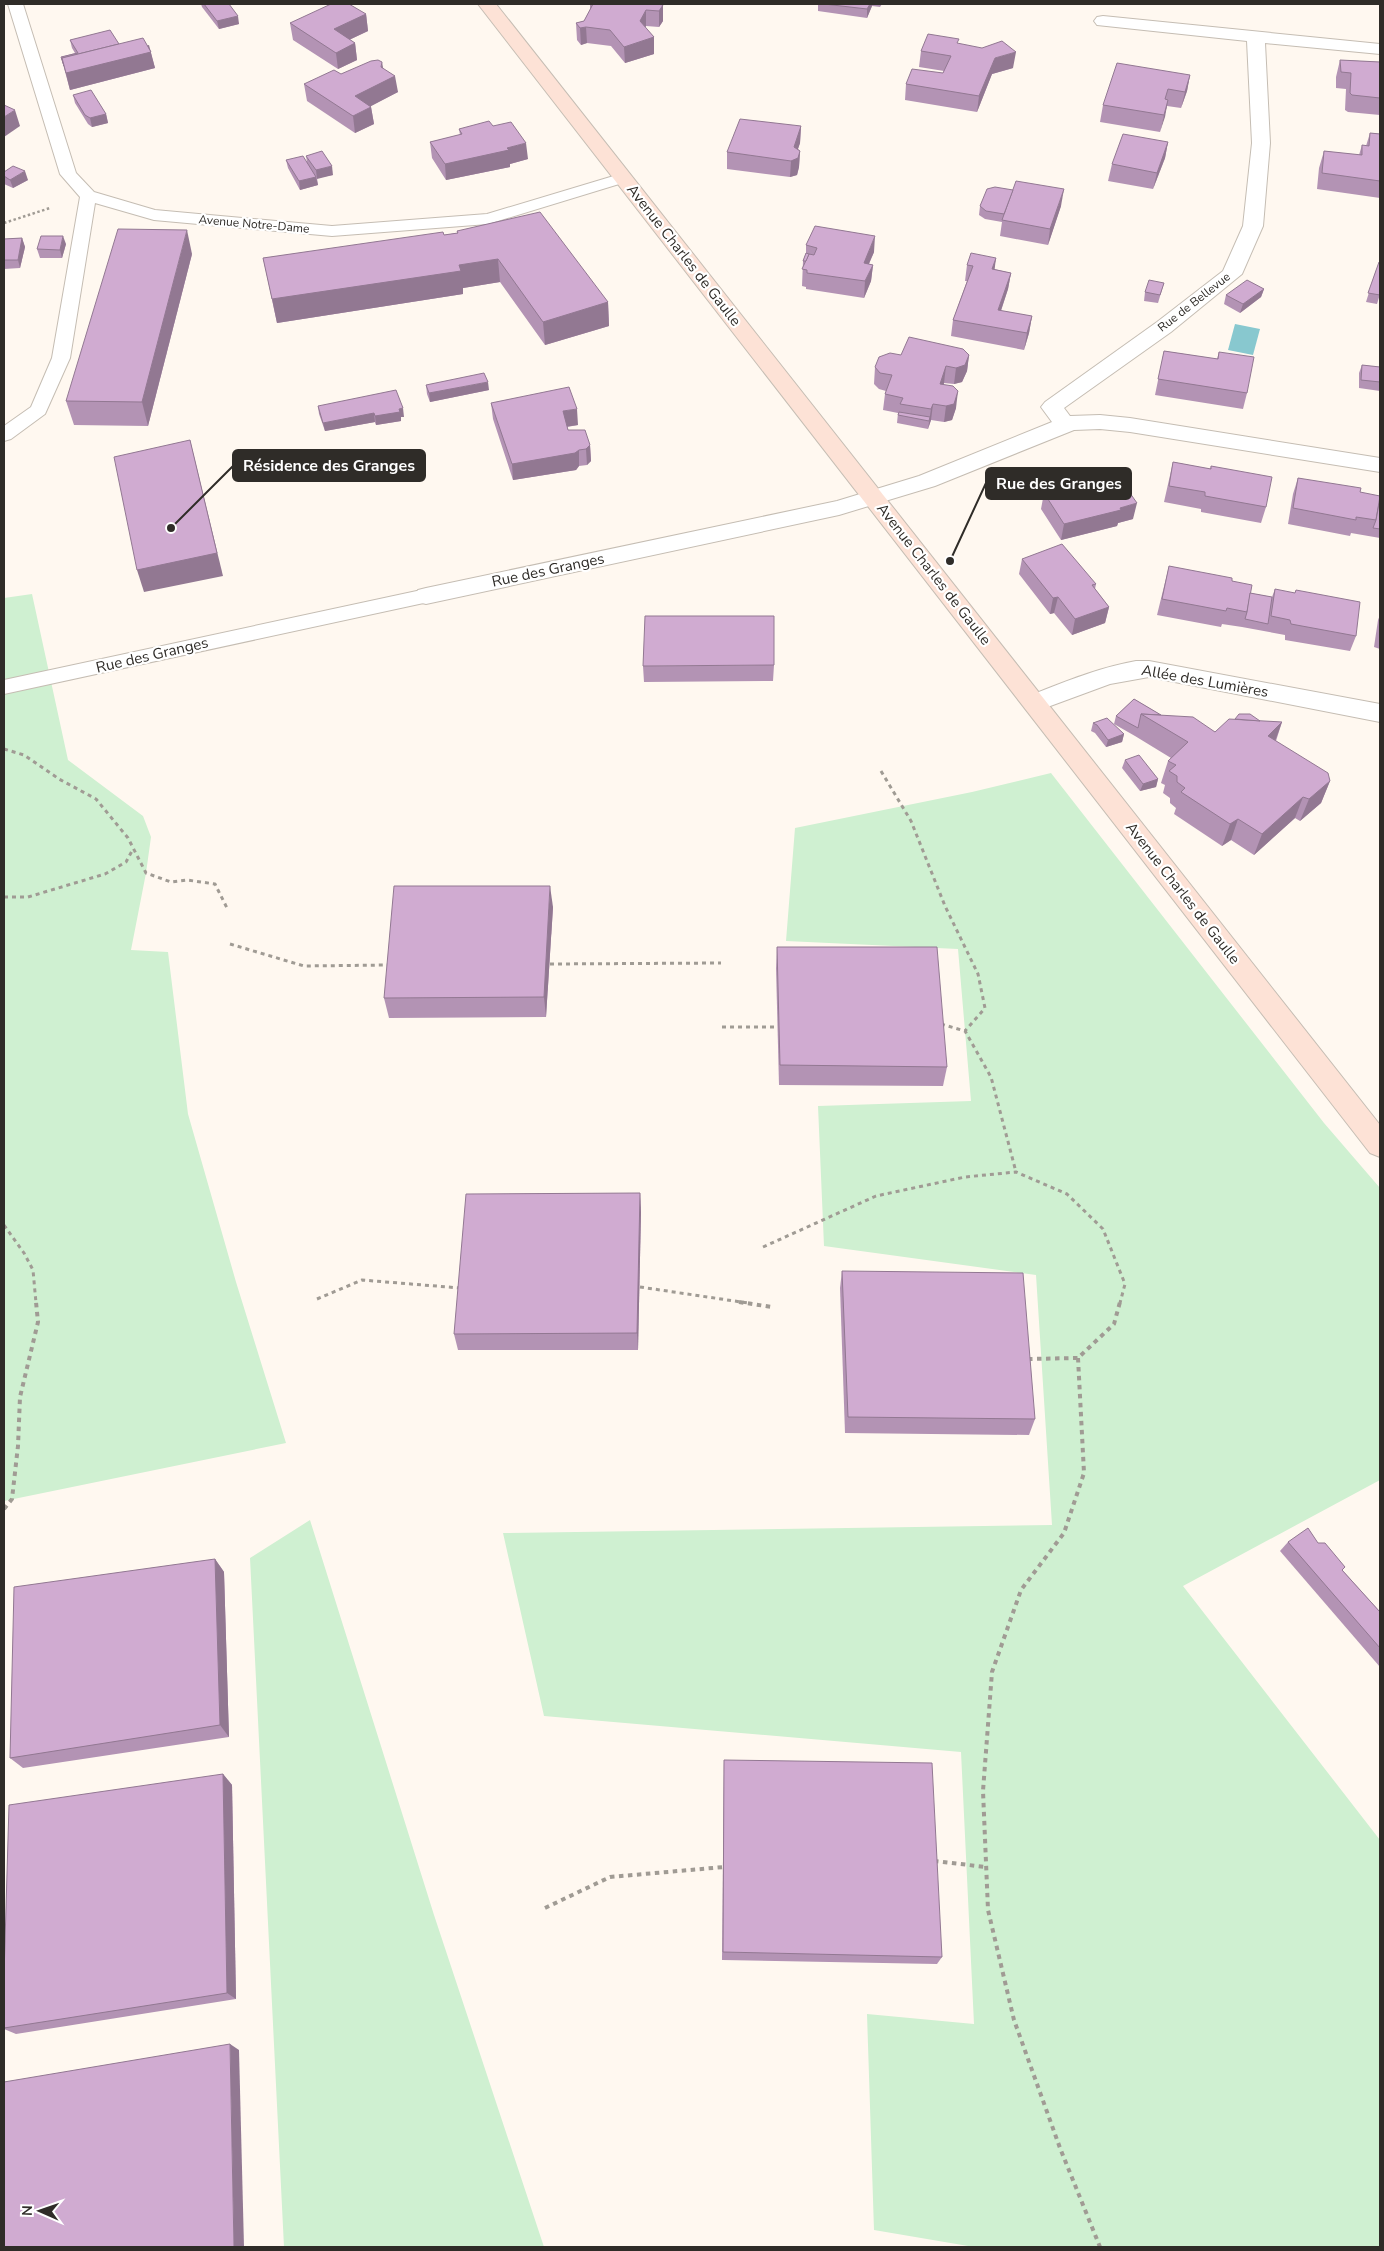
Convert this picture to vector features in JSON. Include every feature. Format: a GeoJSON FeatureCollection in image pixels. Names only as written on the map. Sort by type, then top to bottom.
{"type":"FeatureCollection","features":[{"type":"Feature","properties":{"kind":"main road","name":"Avenue Charles de Gaulle"},"geometry":{"type":"LineString","coordinates":[[489,4],[1380,1145]]}},
{"type":"Feature","properties":{"kind":"street"},"geometry":{"type":"LineString","coordinates":[[1103,21],[1380,49]]}},
{"type":"Feature","properties":{"kind":"street","name":"Rue de Bellevue"},"geometry":{"type":"LineString","coordinates":[[1066,425],[1052,407],[1164,327],[1232,274],[1253,226],[1261,143],[1256,37]]}},
{"type":"Feature","properties":{"kind":"street","name":"Rue des Granges"},"geometry":{"type":"LineString","coordinates":[[426,596],[839,508],[927,481],[1066,425],[1082,422],[1130,425],[1380,465]]}},
{"type":"Feature","properties":{"kind":"street","name":"Allée des Lumières"},"geometry":{"type":"LineString","coordinates":[[1034,703],[1118,673],[1142,669],[1380,713]]}},
{"type":"Feature","properties":{"kind":"lane"},"geometry":{"type":"LineString","coordinates":[[4,435],[38,410],[61,358],[88,196],[68,174],[15,4]]}},
{"type":"Feature","properties":{"kind":"lane","name":"Avenue Notre-Dame"},"geometry":{"type":"LineString","coordinates":[[88,196],[154,215],[332,231],[488,219],[623,178]]}},
{"type":"Feature","properties":{"kind":"lane","name":"Rue des Granges"},"geometry":{"type":"LineString","coordinates":[[4,687],[426,596]]}},
{"type":"Feature","properties":{"kind":"path"},"geometry":{"type":"LineString","coordinates":[[4,223],[88,196]]}},
{"type":"Feature","properties":{"kind":"path"},"geometry":{"type":"LineString","coordinates":[[4,749],[24,755],[58,779],[96,799],[128,838],[146,873],[171,882],[187,880],[215,884],[228,910]]}},
{"type":"Feature","properties":{"kind":"path"},"geometry":{"type":"LineString","coordinates":[[881,772],[911,821],[946,906],[978,974],[985,1008],[965,1031]]}},
{"type":"Feature","properties":{"kind":"path"},"geometry":{"type":"LineString","coordinates":[[4,897],[28,897],[105,874],[126,862],[134,848]]}},
{"type":"Feature","properties":{"kind":"path"},"geometry":{"type":"LineString","coordinates":[[230,944],[304,966],[393,965]]}},
{"type":"Feature","properties":{"kind":"path"},"geometry":{"type":"LineString","coordinates":[[550,964],[721,963]]}},
{"type":"Feature","properties":{"kind":"path"},"geometry":{"type":"LineString","coordinates":[[938,1023],[965,1031],[991,1077],[1016,1172]]}},
{"type":"Feature","properties":{"kind":"path"},"geometry":{"type":"LineString","coordinates":[[722,1027],[777,1028]]}},
{"type":"Feature","properties":{"kind":"path"},"geometry":{"type":"LineString","coordinates":[[763,1247],[876,1196],[965,1177],[1016,1172],[1067,1194],[1103,1229],[1125,1284],[1114,1324],[1078,1358],[1023,1359]]}},
{"type":"Feature","properties":{"kind":"path"},"geometry":{"type":"LineString","coordinates":[[4,1225],[24,1253],[33,1270],[38,1322],[20,1397],[18,1446],[12,1499],[4,1509]]}},
{"type":"Feature","properties":{"kind":"path"},"geometry":{"type":"LineString","coordinates":[[317,1299],[362,1280],[463,1288]]}},
{"type":"Feature","properties":{"kind":"path"},"geometry":{"type":"LineString","coordinates":[[640,1287],[772,1307]]}},
{"type":"Feature","properties":{"kind":"path"},"geometry":{"type":"LineString","coordinates":[[1078,1358],[1084,1473],[1064,1533],[1021,1590],[992,1672],[983,1791],[988,1910],[1014,2020],[1060,2148],[1100,2247]]}},
{"type":"Feature","properties":{"kind":"path"},"geometry":{"type":"LineString","coordinates":[[932,1861],[986,1866]]}},
{"type":"Feature","properties":{"kind":"path"},"geometry":{"type":"LineString","coordinates":[[545,1908],[610,1877],[724,1867]]}},
{"type":"Feature","properties":{"kind":"green space"},"geometry":{"type":"Polygon","coordinates":[[[32,594],[68,760],[143,816],[151,837],[131,950],[168,952],[188,1114],[236,1282],[286,1443],[4,1501],[4,598],[32,594]]]}},
{"type":"Feature","properties":{"kind":"green space"},"geometry":{"type":"Polygon","coordinates":[[[1051,773],[1324,1123],[1380,1188],[1380,1480],[1183,1586],[1380,1840],[1380,2247],[974,2247],[874,2230],[867,2014],[974,2024],[961,1752],[544,1716],[503,1533],[1052,1525],[1036,1275],[824,1246],[818,1106],[971,1101],[958,949],[786,941],[795,828],[972,792],[1051,773]]]}},
{"type":"Feature","properties":{"kind":"green space"},"geometry":{"type":"Polygon","coordinates":[[[310,1520],[434,1915],[544,2247],[284,2247],[250,1558],[310,1520]]]}},
{"type":"Feature","properties":{"kind":"water"},"geometry":{"type":"Polygon","coordinates":[[[1235,324],[1260,329],[1253,355],[1228,350],[1235,324]]]}},
{"type":"Feature","properties":{"kind":"building"},"geometry":{"type":"Polygon","coordinates":[[[204,4],[229,4],[238,16],[217,21],[204,4]]]}},
{"type":"Feature","properties":{"kind":"building"},"geometry":{"type":"Polygon","coordinates":[[[331,4],[349,4],[366,14],[334,29],[355,43],[336,53],[290,23],[331,4]]]}},
{"type":"Feature","properties":{"kind":"building"},"geometry":{"type":"Polygon","coordinates":[[[593,4],[663,5],[659,11],[646,10],[640,21],[654,37],[624,47],[610,30],[580,28],[576,23],[584,21],[593,4]]]}},
{"type":"Feature","properties":{"kind":"building"},"geometry":{"type":"Polygon","coordinates":[[[824,4],[870,4],[867,9],[824,4]]]}},
{"type":"Feature","properties":{"kind":"building"},"geometry":{"type":"Polygon","coordinates":[[[110,30],[119,44],[62,58],[64,66],[61,57],[78,53],[70,40],[110,30]]]}},
{"type":"Feature","properties":{"kind":"building"},"geometry":{"type":"Polygon","coordinates":[[[928,34],[959,39],[957,43],[982,48],[1002,41],[1016,52],[995,58],[979,96],[906,84],[912,69],[943,73],[951,56],[921,51],[928,34]]]}},
{"type":"Feature","properties":{"kind":"building"},"geometry":{"type":"Polygon","coordinates":[[[143,38],[151,52],[66,73],[62,58],[143,38]]]}},
{"type":"Feature","properties":{"kind":"building"},"geometry":{"type":"Polygon","coordinates":[[[378,60],[382,62],[381,67],[395,76],[355,96],[371,107],[353,116],[304,84],[334,70],[341,74],[371,61],[378,60]]]}},
{"type":"Feature","properties":{"kind":"building"},"geometry":{"type":"Polygon","coordinates":[[[1340,60],[1380,62],[1380,98],[1352,95],[1350,93],[1351,73],[1341,72],[1340,60]]]}},
{"type":"Feature","properties":{"kind":"building"},"geometry":{"type":"Polygon","coordinates":[[[1117,63],[1190,75],[1185,92],[1168,89],[1165,99],[1168,100],[1164,115],[1103,105],[1117,63]]]}},
{"type":"Feature","properties":{"kind":"building"},"geometry":{"type":"Polygon","coordinates":[[[91,90],[106,114],[90,118],[85,115],[73,95],[91,90]]]}},
{"type":"Feature","properties":{"kind":"building"},"geometry":{"type":"Polygon","coordinates":[[[4,105],[15,110],[4,117],[4,105]]]}},
{"type":"Feature","properties":{"kind":"building"},"geometry":{"type":"Polygon","coordinates":[[[740,119],[801,126],[794,147],[800,151],[798,158],[791,161],[727,152],[740,119]]]}},
{"type":"Feature","properties":{"kind":"building"},"geometry":{"type":"Polygon","coordinates":[[[489,121],[493,126],[511,122],[526,143],[507,148],[509,150],[445,164],[430,142],[462,134],[459,129],[489,121]]]}},
{"type":"Feature","properties":{"kind":"building"},"geometry":{"type":"Polygon","coordinates":[[[1370,133],[1380,134],[1380,181],[1322,173],[1324,151],[1362,155],[1362,145],[1369,146],[1370,133]]]}},
{"type":"Feature","properties":{"kind":"building"},"geometry":{"type":"Polygon","coordinates":[[[1123,134],[1168,142],[1157,173],[1112,164],[1123,134]]]}},
{"type":"Feature","properties":{"kind":"building"},"geometry":{"type":"Polygon","coordinates":[[[322,151],[332,166],[316,170],[306,156],[322,151]]]}},
{"type":"Feature","properties":{"kind":"building"},"geometry":{"type":"Polygon","coordinates":[[[303,156],[316,177],[299,181],[286,160],[303,156]]]}},
{"type":"Feature","properties":{"kind":"building"},"geometry":{"type":"Polygon","coordinates":[[[13,166],[25,171],[10,180],[4,176],[4,172],[13,166]]]}},
{"type":"Feature","properties":{"kind":"building"},"geometry":{"type":"Polygon","coordinates":[[[1016,181],[1064,189],[1050,229],[1002,220],[1016,181]]]}},
{"type":"Feature","properties":{"kind":"building"},"geometry":{"type":"Polygon","coordinates":[[[995,187],[1013,190],[1004,214],[986,211],[980,206],[987,189],[995,187]]]}},
{"type":"Feature","properties":{"kind":"building"},"geometry":{"type":"Polygon","coordinates":[[[540,212],[608,302],[543,322],[498,259],[459,265],[461,271],[272,299],[263,258],[443,232],[444,235],[458,233],[457,231],[540,212]]]}},
{"type":"Feature","properties":{"kind":"building"},"geometry":{"type":"Polygon","coordinates":[[[815,226],[875,236],[864,263],[873,265],[865,281],[807,273],[807,270],[802,269],[809,254],[814,255],[817,248],[806,245],[815,226]]]}},
{"type":"Feature","properties":{"kind":"building"},"geometry":{"type":"Polygon","coordinates":[[[118,229],[187,230],[142,402],[66,401],[118,229]]]}},
{"type":"Feature","properties":{"kind":"building"},"geometry":{"type":"Polygon","coordinates":[[[41,236],[63,236],[60,250],[37,249],[41,236]]]}},
{"type":"Feature","properties":{"kind":"building"},"geometry":{"type":"Polygon","coordinates":[[[22,238],[18,260],[4,260],[4,239],[22,238]]]}},
{"type":"Feature","properties":{"kind":"building"},"geometry":{"type":"Polygon","coordinates":[[[806,253],[809,254],[806,261],[803,261],[806,253]]]}},
{"type":"Feature","properties":{"kind":"building"},"geometry":{"type":"Polygon","coordinates":[[[971,253],[996,258],[992,269],[1011,273],[998,310],[1032,316],[1027,333],[953,320],[973,266],[967,265],[971,253]]]}},
{"type":"Feature","properties":{"kind":"building"},"geometry":{"type":"Polygon","coordinates":[[[1380,262],[1380,295],[1368,293],[1380,262]]]}},
{"type":"Feature","properties":{"kind":"building"},"geometry":{"type":"Polygon","coordinates":[[[1149,280],[1164,283],[1160,295],[1145,292],[1149,280]]]}},
{"type":"Feature","properties":{"kind":"building"},"geometry":{"type":"Polygon","coordinates":[[[1247,280],[1264,289],[1243,304],[1226,295],[1247,280]]]}},
{"type":"Feature","properties":{"kind":"building"},"geometry":{"type":"Polygon","coordinates":[[[909,337],[963,349],[969,355],[965,365],[956,368],[946,366],[940,384],[953,386],[958,391],[954,404],[946,406],[933,404],[931,409],[900,404],[903,398],[885,394],[892,375],[880,373],[875,367],[879,357],[890,353],[901,355],[909,337]]]}},
{"type":"Feature","properties":{"kind":"building"},"geometry":{"type":"Polygon","coordinates":[[[1164,351],[1218,359],[1219,352],[1254,357],[1247,393],[1158,379],[1164,351]]]}},
{"type":"Feature","properties":{"kind":"building"},"geometry":{"type":"Polygon","coordinates":[[[1362,365],[1380,367],[1380,382],[1361,380],[1362,365]]]}},
{"type":"Feature","properties":{"kind":"building"},"geometry":{"type":"Polygon","coordinates":[[[484,373],[488,382],[429,393],[426,385],[484,373]]]}},
{"type":"Feature","properties":{"kind":"building"},"geometry":{"type":"Polygon","coordinates":[[[569,387],[577,409],[563,411],[568,430],[585,430],[590,445],[586,449],[575,453],[512,464],[491,403],[569,387]]]}},
{"type":"Feature","properties":{"kind":"building"},"geometry":{"type":"Polygon","coordinates":[[[396,390],[403,408],[399,409],[400,412],[375,416],[374,413],[323,423],[318,406],[396,390]]]}},
{"type":"Feature","properties":{"kind":"building"},"geometry":{"type":"Polygon","coordinates":[[[899,412],[930,417],[929,421],[898,415],[899,412]]]}},
{"type":"Feature","properties":{"kind":"building"},"geometry":{"type":"Polygon","coordinates":[[[190,440],[217,553],[137,570],[114,457],[190,440]]]}},
{"type":"Feature","properties":{"kind":"building"},"geometry":{"type":"Polygon","coordinates":[[[1173,462],[1211,469],[1211,466],[1272,477],[1266,507],[1205,496],[1205,492],[1169,486],[1173,462]]]}},
{"type":"Feature","properties":{"kind":"building"},"geometry":{"type":"Polygon","coordinates":[[[1298,478],[1361,488],[1360,492],[1380,496],[1376,520],[1356,517],[1356,520],[1293,508],[1298,478]]]}},
{"type":"Feature","properties":{"kind":"building"},"geometry":{"type":"Polygon","coordinates":[[[1120,479],[1137,503],[1120,508],[1121,510],[1064,524],[1044,493],[1101,480],[1102,483],[1120,479]]]}},
{"type":"Feature","properties":{"kind":"building"},"geometry":{"type":"Polygon","coordinates":[[[1380,504],[1380,529],[1373,528],[1380,504]]]}},
{"type":"Feature","properties":{"kind":"building"},"geometry":{"type":"Polygon","coordinates":[[[1062,544],[1096,584],[1092,585],[1109,607],[1075,619],[1058,597],[1053,598],[1022,559],[1062,544]]]}},
{"type":"Feature","properties":{"kind":"building"},"geometry":{"type":"Polygon","coordinates":[[[1169,566],[1232,578],[1232,581],[1252,585],[1247,612],[1227,608],[1226,611],[1162,599],[1169,566]]]}},
{"type":"Feature","properties":{"kind":"building"},"geometry":{"type":"Polygon","coordinates":[[[1275,589],[1295,593],[1296,590],[1360,602],[1356,636],[1291,624],[1290,620],[1271,616],[1275,589]]]}},
{"type":"Feature","properties":{"kind":"building"},"geometry":{"type":"Polygon","coordinates":[[[1250,593],[1272,597],[1268,624],[1245,619],[1250,593]]]}},
{"type":"Feature","properties":{"kind":"building"},"geometry":{"type":"Polygon","coordinates":[[[645,616],[774,616],[774,665],[643,666],[645,616]]]}},
{"type":"Feature","properties":{"kind":"building"},"geometry":{"type":"Polygon","coordinates":[[[1134,699],[1161,715],[1141,714],[1138,728],[1116,716],[1134,699]]]}},
{"type":"Feature","properties":{"kind":"building"},"geometry":{"type":"Polygon","coordinates":[[[1141,714],[1193,717],[1215,732],[1229,719],[1282,722],[1268,736],[1328,773],[1330,781],[1309,799],[1303,797],[1262,834],[1238,819],[1230,824],[1181,792],[1185,788],[1177,782],[1177,776],[1169,771],[1176,765],[1168,761],[1188,742],[1141,714]]]}},
{"type":"Feature","properties":{"kind":"building"},"geometry":{"type":"Polygon","coordinates":[[[1239,714],[1250,714],[1260,721],[1235,719],[1239,714]]]}},
{"type":"Feature","properties":{"kind":"building"},"geometry":{"type":"Polygon","coordinates":[[[1107,718],[1124,734],[1108,740],[1097,725],[1093,723],[1107,718]]]}},
{"type":"Feature","properties":{"kind":"building"},"geometry":{"type":"Polygon","coordinates":[[[1139,755],[1158,779],[1143,784],[1125,760],[1139,755]]]}},
{"type":"Feature","properties":{"kind":"building"},"geometry":{"type":"Polygon","coordinates":[[[394,886],[550,886],[544,997],[384,998],[394,886]]]}},
{"type":"Feature","properties":{"kind":"building"},"geometry":{"type":"Polygon","coordinates":[[[777,947],[937,947],[947,1067],[780,1065],[777,947]]]}},
{"type":"Feature","properties":{"kind":"building"},"geometry":{"type":"Polygon","coordinates":[[[640,1193],[637,1333],[454,1334],[466,1194],[640,1193]]]}},
{"type":"Feature","properties":{"kind":"building"},"geometry":{"type":"Polygon","coordinates":[[[842,1271],[1023,1273],[1035,1419],[848,1417],[842,1271]]]}},
{"type":"Feature","properties":{"kind":"building"},"geometry":{"type":"Polygon","coordinates":[[[1308,1528],[1318,1543],[1325,1543],[1345,1567],[1342,1570],[1380,1612],[1380,1648],[1288,1542],[1308,1528]]]}},
{"type":"Feature","properties":{"kind":"building"},"geometry":{"type":"Polygon","coordinates":[[[215,1559],[220,1725],[10,1758],[14,1587],[215,1559]]]}},
{"type":"Feature","properties":{"kind":"building"},"geometry":{"type":"Polygon","coordinates":[[[724,1760],[932,1763],[942,1957],[723,1952],[724,1760]]]}},
{"type":"Feature","properties":{"kind":"building"},"geometry":{"type":"Polygon","coordinates":[[[223,1774],[227,1993],[4,2028],[9,1805],[223,1774]]]}},
{"type":"Feature","properties":{"kind":"building"},"geometry":{"type":"Polygon","coordinates":[[[230,2044],[234,2247],[4,2247],[4,2082],[230,2044]]]}},
{"type":"Feature","properties":{"kind":"place","name":"Résidence des Granges"},"geometry":{"type":"Point","coordinates":[171,528]}},
{"type":"Feature","properties":{"kind":"place","name":"Rue des Granges"},"geometry":{"type":"Point","coordinates":[950,561]}}]}
